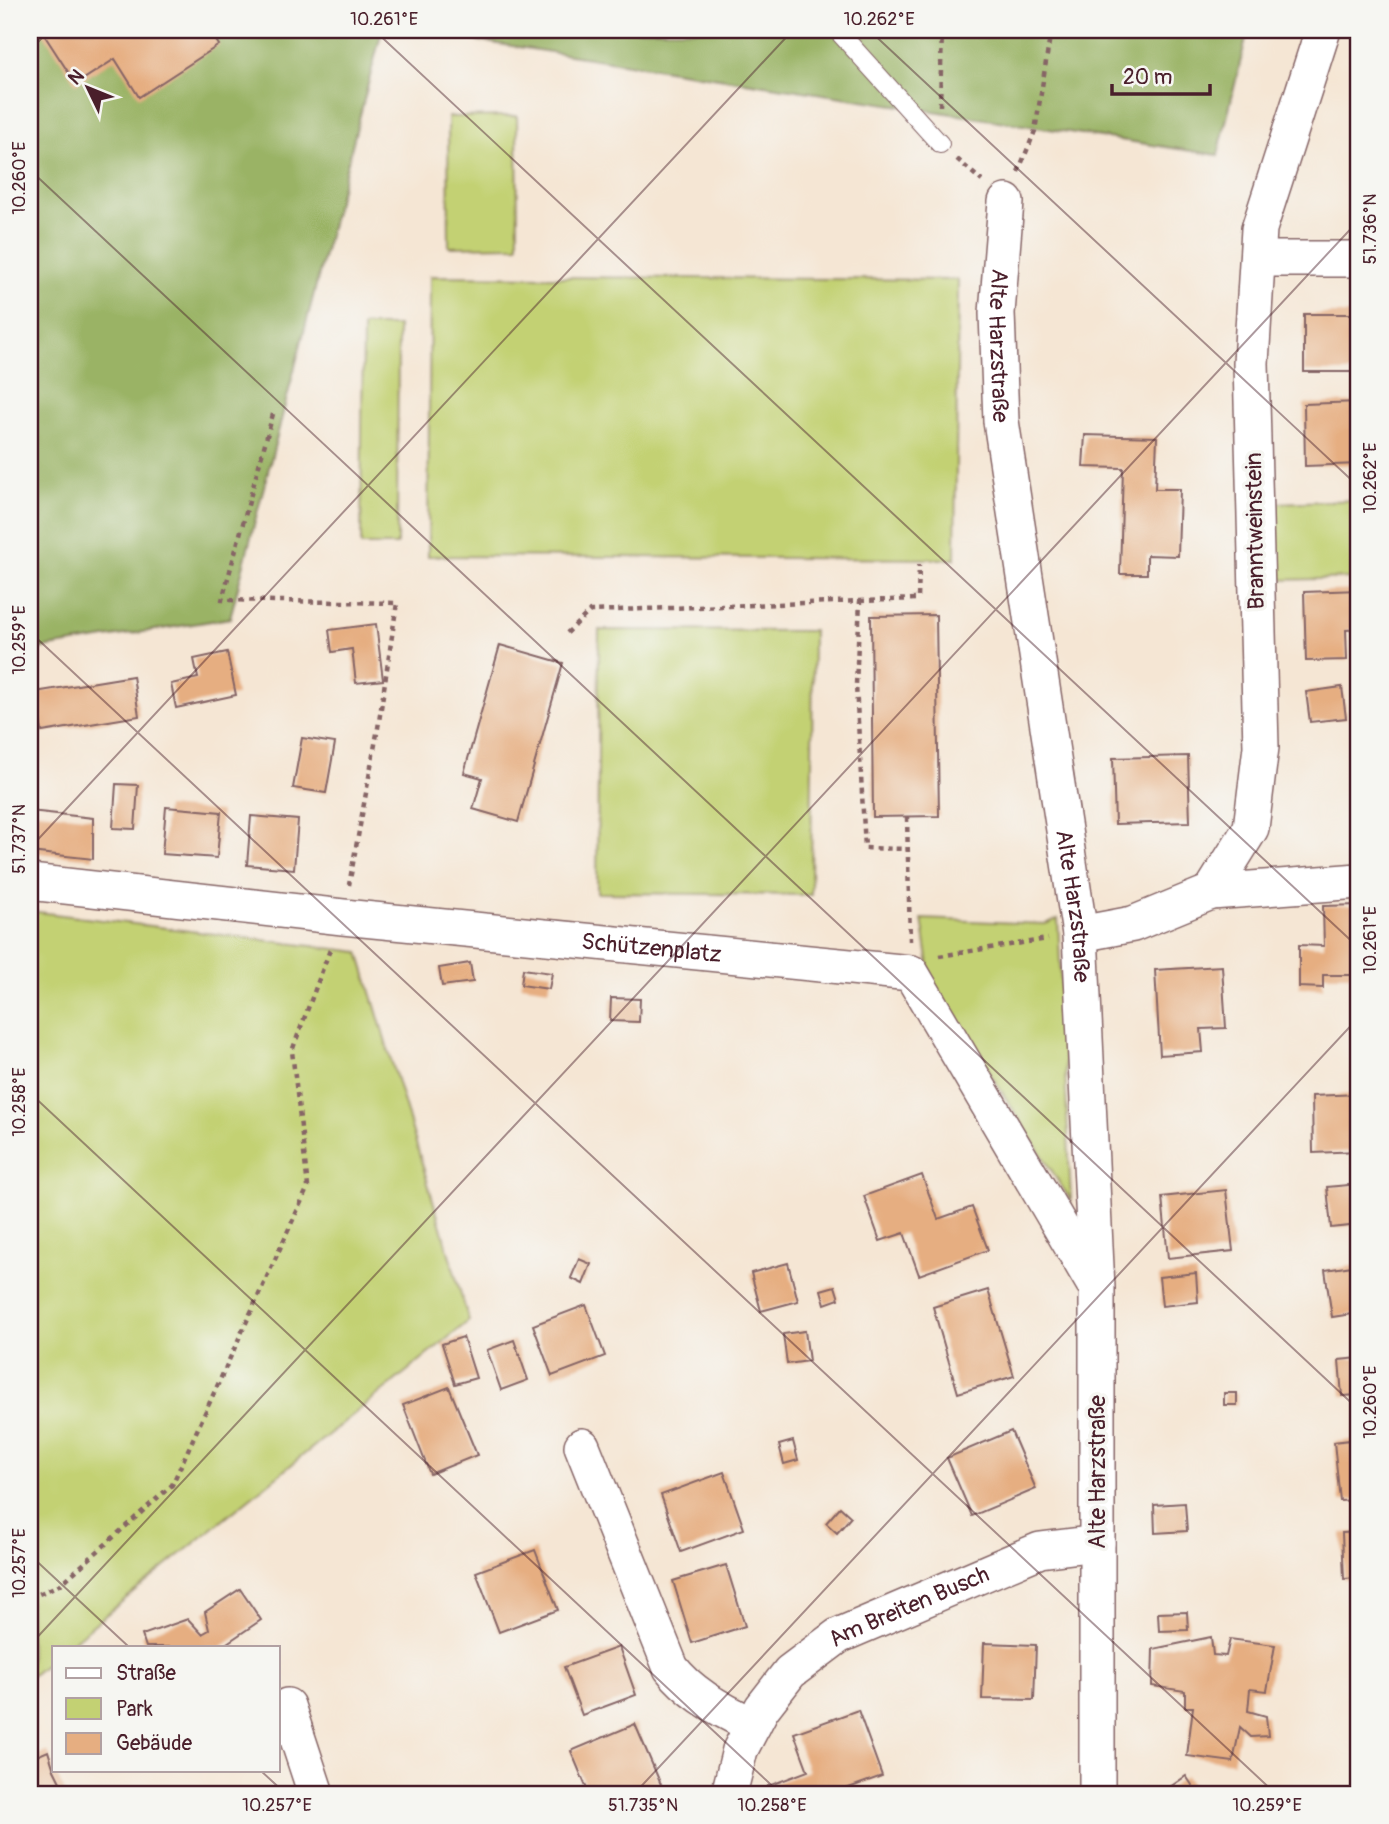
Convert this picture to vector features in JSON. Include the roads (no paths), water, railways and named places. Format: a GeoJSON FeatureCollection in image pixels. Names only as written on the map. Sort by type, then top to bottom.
{"type":"FeatureCollection","features":[{"type":"Feature","properties":{"kind":"street","name":"Branntweinstein"},"geometry":{"type":"LineString","coordinates":[[1211,892],[1251,828],[1261,747],[1251,363],[1259,229],[1323,30]]}},
{"type":"Feature","properties":{"kind":"street","name":"Alte Harzstraße"},"geometry":{"type":"LineString","coordinates":[[1006,202],[998,313],[1002,421],[1080,934],[1097,1288],[1097,1794]]}},
{"type":"Feature","properties":{"kind":"street"},"geometry":{"type":"LineString","coordinates":[[1258,259],[1359,259]]}},
{"type":"Feature","properties":{"kind":"street"},"geometry":{"type":"LineString","coordinates":[[1080,934],[1133,924],[1211,892],[1359,881]]}},
{"type":"Feature","properties":{"kind":"street","name":"Schützenplatz"},"geometry":{"type":"LineString","coordinates":[[30,882],[343,917],[911,973],[1097,1288]]}},
{"type":"Feature","properties":{"kind":"street"},"geometry":{"type":"LineString","coordinates":[[582,1446],[671,1668],[680,1680],[732,1716],[752,1725]]}},
{"type":"Feature","properties":{"kind":"street","name":"Am Breiten Busch"},"geometry":{"type":"LineString","coordinates":[[732,1794],[731,1787],[740,1750],[752,1725],[790,1672],[838,1636],[1040,1550],[1097,1543]]}},
{"type":"Feature","properties":{"kind":"street"},"geometry":{"type":"LineString","coordinates":[[287,1706],[316,1794]]}},
{"type":"Feature","properties":{"kind":"lane"},"geometry":{"type":"LineString","coordinates":[[836,30],[940,144]]}}]}
